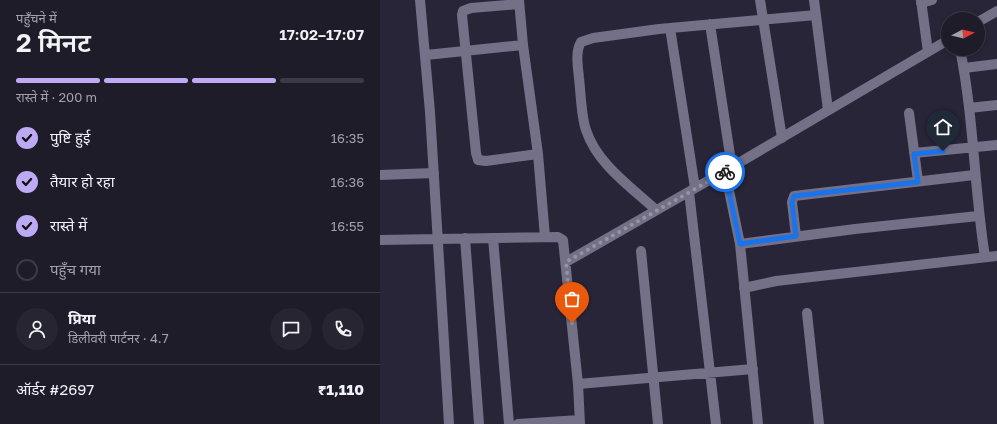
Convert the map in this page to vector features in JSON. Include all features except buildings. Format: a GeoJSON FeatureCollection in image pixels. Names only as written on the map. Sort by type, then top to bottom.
{"type":"FeatureCollection","features":[{"type":"Feature","properties":{"kind":"street"},"geometry":{"type":"LineString","coordinates":[[420,0],[426,56],[449,424]]}},
{"type":"Feature","properties":{"kind":"street"},"geometry":{"type":"LineString","coordinates":[[760,0],[782,138]]}},
{"type":"Feature","properties":{"kind":"street"},"geometry":{"type":"LineString","coordinates":[[814,0],[828,110]]}},
{"type":"Feature","properties":{"kind":"street"},"geometry":{"type":"LineString","coordinates":[[928,52],[921,2],[932,0]]}},
{"type":"Feature","properties":{"kind":"street"},"geometry":{"type":"LineString","coordinates":[[538,154],[486,161],[478,160],[462,22],[463,11],[471,8],[519,2],[523,45],[538,154],[545,237]]}},
{"type":"Feature","properties":{"kind":"street"},"geometry":{"type":"LineString","coordinates":[[985,18],[997,11]]}},
{"type":"Feature","properties":{"kind":"street"},"geometry":{"type":"LineString","coordinates":[[656,210],[610,168],[590,141],[585,129],[578,69],[578,49],[581,42],[586,39],[670,28],[816,15]]}},
{"type":"Feature","properties":{"kind":"street"},"geometry":{"type":"LineString","coordinates":[[710,24],[728,170],[740,244],[758,424]]}},
{"type":"Feature","properties":{"kind":"street"},"geometry":{"type":"LineString","coordinates":[[670,28],[692,190],[716,424]]}},
{"type":"Feature","properties":{"kind":"street"},"geometry":{"type":"LineString","coordinates":[[566,262],[728,170],[941,44]]}},
{"type":"Feature","properties":{"kind":"street"},"geometry":{"type":"LineString","coordinates":[[426,56],[523,45]]}},
{"type":"Feature","properties":{"kind":"street"},"geometry":{"type":"LineString","coordinates":[[961,56],[969,108],[978,216],[985,257]]}},
{"type":"Feature","properties":{"kind":"street"},"geometry":{"type":"LineString","coordinates":[[964,68],[997,64]]}},
{"type":"Feature","properties":{"kind":"street"},"geometry":{"type":"LineString","coordinates":[[969,108],[997,105]]}},
{"type":"Feature","properties":{"kind":"street"},"geometry":{"type":"LineString","coordinates":[[909,113],[918,182]]}},
{"type":"Feature","properties":{"kind":"street"},"geometry":{"type":"LineString","coordinates":[[914,154],[997,145]]}},
{"type":"Feature","properties":{"kind":"street"},"geometry":{"type":"LineString","coordinates":[[380,175],[434,173]]}},
{"type":"Feature","properties":{"kind":"street"},"geometry":{"type":"LineString","coordinates":[[796,236],[792,202],[794,196],[974,175]]}},
{"type":"Feature","properties":{"kind":"street"},"geometry":{"type":"LineString","coordinates":[[740,244],[796,236],[978,216]]}},
{"type":"Feature","properties":{"kind":"street"},"geometry":{"type":"LineString","coordinates":[[380,240],[545,237],[558,237],[563,240],[578,384],[580,422],[518,424]]}},
{"type":"Feature","properties":{"kind":"street"},"geometry":{"type":"LineString","coordinates":[[465,238],[479,424]]}},
{"type":"Feature","properties":{"kind":"street"},"geometry":{"type":"LineString","coordinates":[[493,238],[509,424]]}},
{"type":"Feature","properties":{"kind":"street"},"geometry":{"type":"LineString","coordinates":[[641,251],[658,424]]}},
{"type":"Feature","properties":{"kind":"street"},"geometry":{"type":"LineString","coordinates":[[744,288],[776,282],[997,256]]}},
{"type":"Feature","properties":{"kind":"street"},"geometry":{"type":"LineString","coordinates":[[808,313],[819,424]]}},
{"type":"Feature","properties":{"kind":"street"},"geometry":{"type":"LineString","coordinates":[[578,384],[752,369]]}},
{"type":"Feature","properties":{"kind":"way so far"},"geometry":{"type":"LineString","coordinates":[[572,323],[566,262],[725,172]]}},
{"type":"Feature","properties":{"kind":"route"},"geometry":{"type":"LineString","coordinates":[[725,172],[740,244],[796,236],[792,202],[794,196],[918,182],[914,154],[943,151]]}}]}
